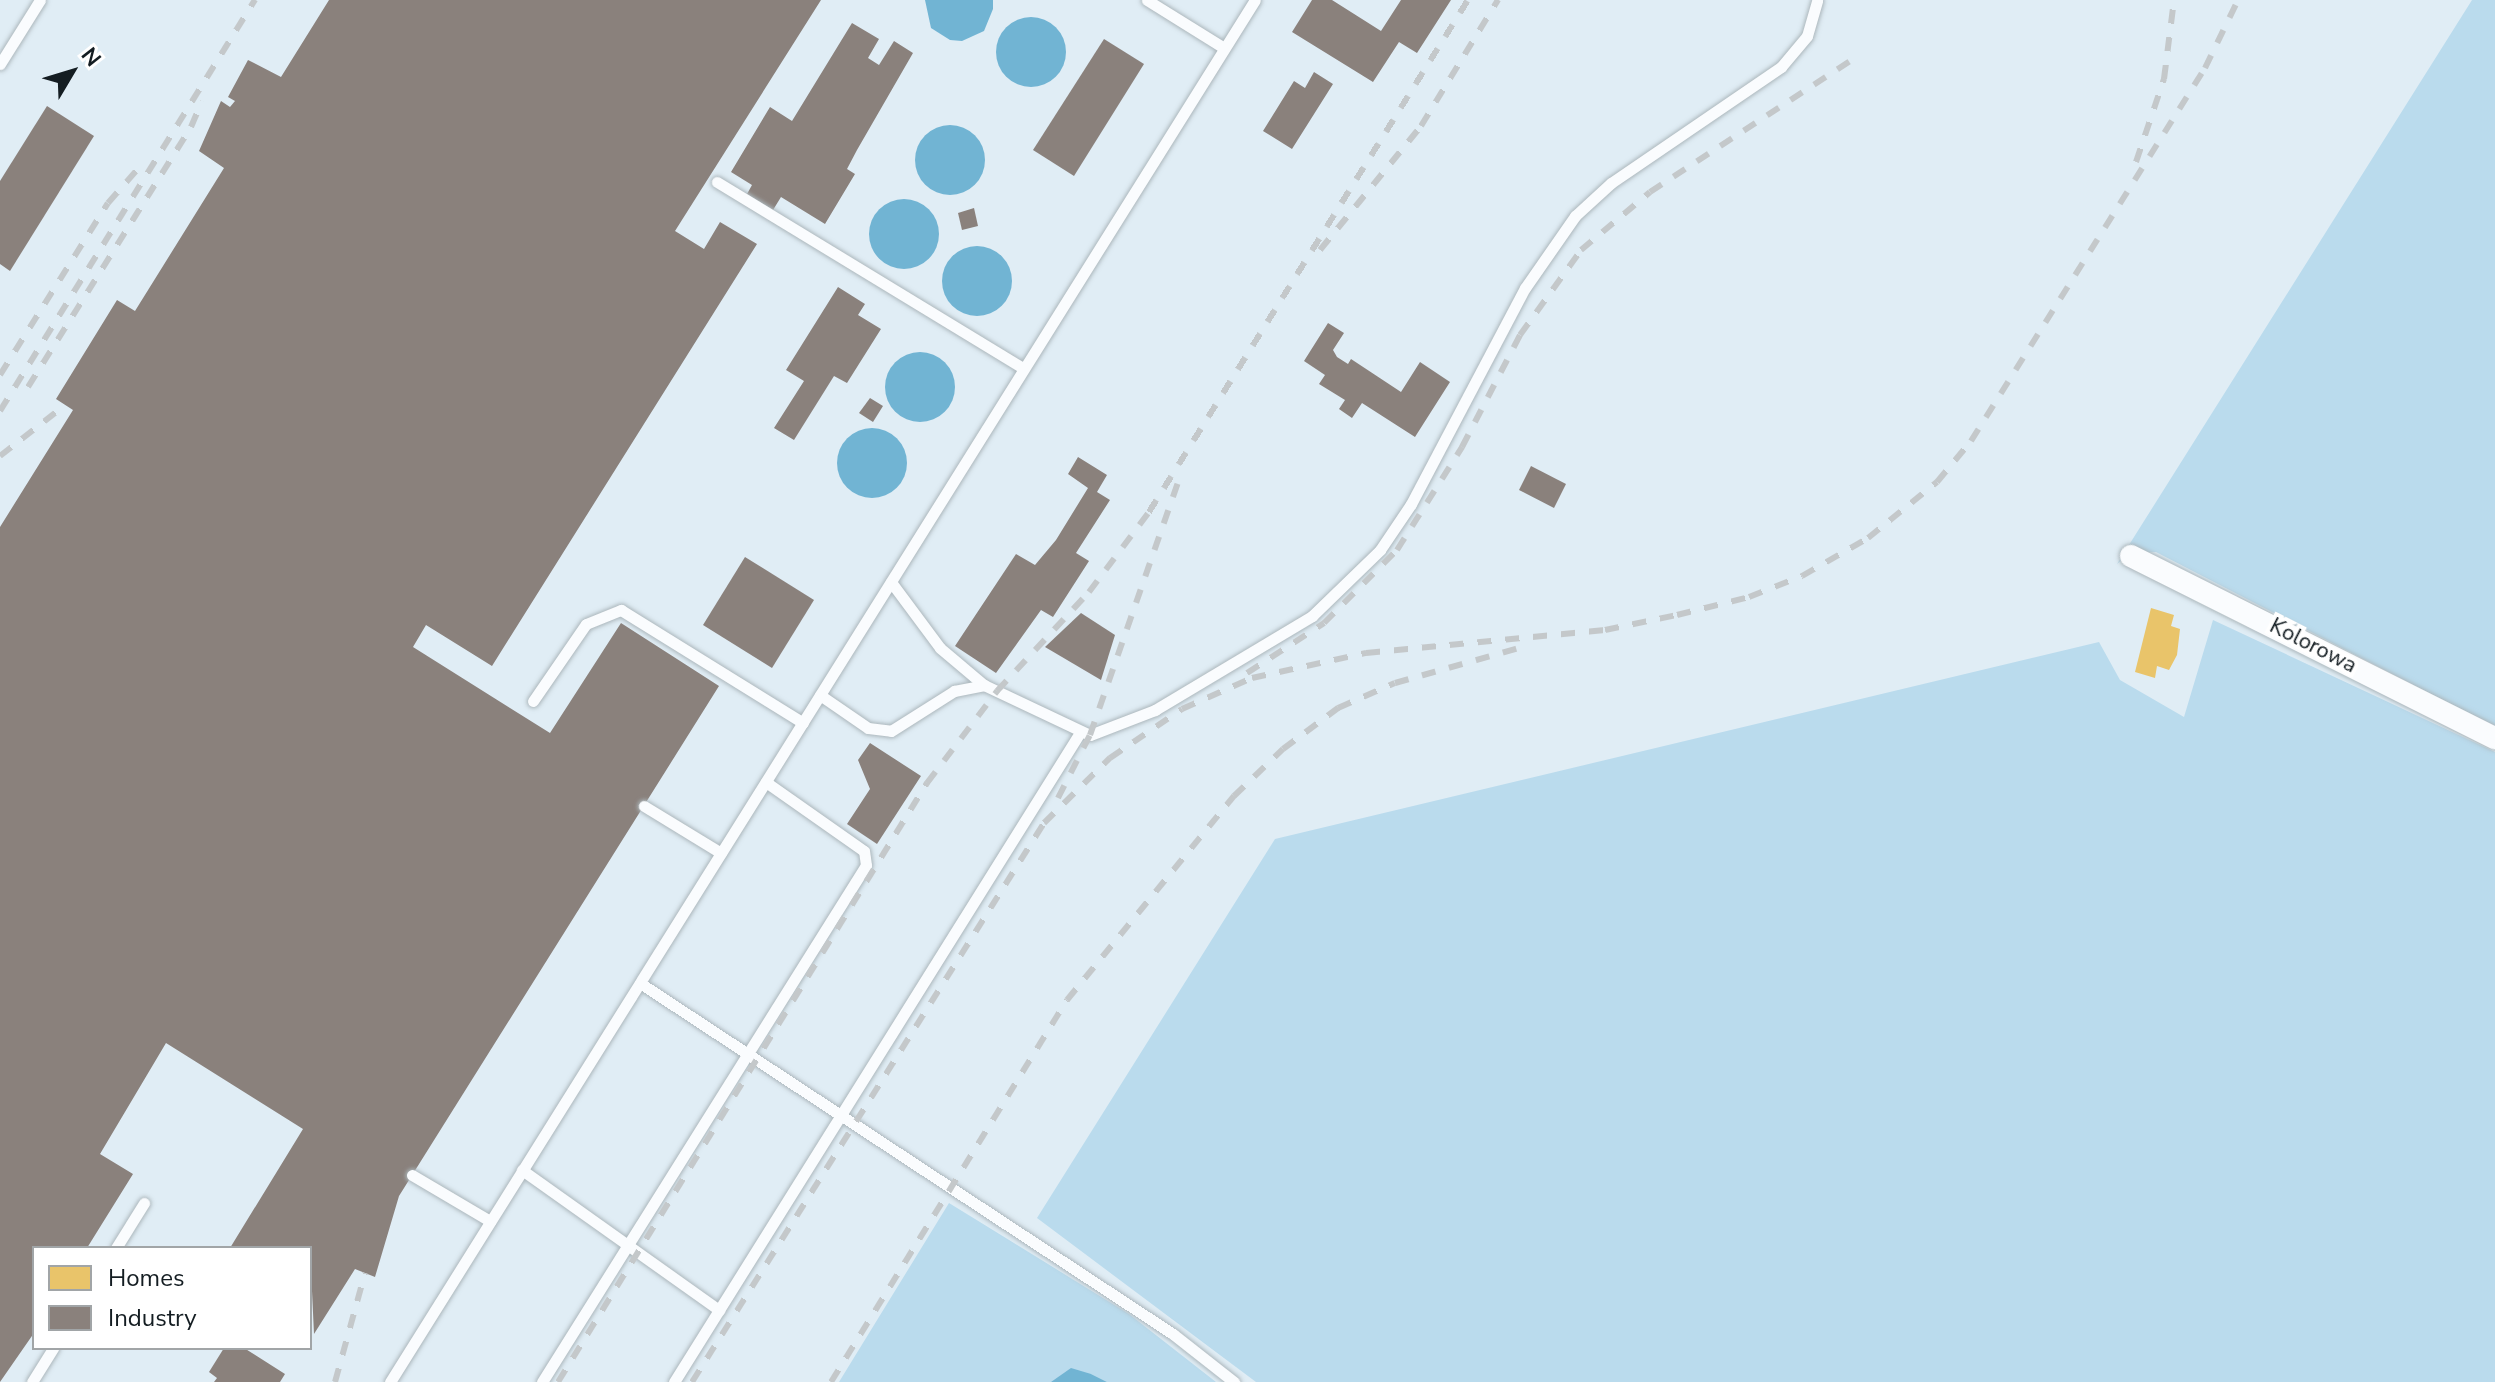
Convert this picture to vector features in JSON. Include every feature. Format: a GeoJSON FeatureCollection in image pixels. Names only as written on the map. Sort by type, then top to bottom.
{"type":"FeatureCollection","features":[{"type":"Feature","properties":{"kind":"street","name":"Kolorowa"},"geometry":{"type":"LineString","coordinates":[[2131,556],[2495,738]]}},
{"type":"Feature","properties":{"kind":"lane"},"geometry":{"type":"LineString","coordinates":[[0,64],[40,0]]}},
{"type":"Feature","properties":{"kind":"lane"},"geometry":{"type":"LineString","coordinates":[[1147,0],[1224,48]]}},
{"type":"Feature","properties":{"kind":"lane"},"geometry":{"type":"LineString","coordinates":[[390,1382],[1255,0]]}},
{"type":"Feature","properties":{"kind":"lane"},"geometry":{"type":"LineString","coordinates":[[891,582],[940,648],[984,685],[1079,734],[1100,733],[1155,710],[1312,616],[1347,586],[1411,504],[1525,288],[1561,234],[1611,183],[1781,67],[1807,36],[1817,0]]}},
{"type":"Feature","properties":{"kind":"lane"},"geometry":{"type":"LineString","coordinates":[[717,182],[1023,368]]}},
{"type":"Feature","properties":{"kind":"lane"},"geometry":{"type":"LineString","coordinates":[[533,701],[586,624],[621,610],[803,723]]}},
{"type":"Feature","properties":{"kind":"lane"},"geometry":{"type":"LineString","coordinates":[[820,695],[868,728],[891,731],[954,691],[972,684],[984,685]]}},
{"type":"Feature","properties":{"kind":"lane"},"geometry":{"type":"LineString","coordinates":[[674,1382],[1079,734]]}},
{"type":"Feature","properties":{"kind":"lane"},"geometry":{"type":"LineString","coordinates":[[542,1382],[868,858],[766,782]]}},
{"type":"Feature","properties":{"kind":"lane"},"geometry":{"type":"LineString","coordinates":[[644,806],[721,853]]}},
{"type":"Feature","properties":{"kind":"lane"},"geometry":{"type":"LineString","coordinates":[[640,983],[1173,1334],[1234,1382]]}},
{"type":"Feature","properties":{"kind":"lane"},"geometry":{"type":"LineString","coordinates":[[522,1170],[719,1310]]}},
{"type":"Feature","properties":{"kind":"lane"},"geometry":{"type":"LineString","coordinates":[[412,1175],[490,1221]]}},
{"type":"Feature","properties":{"kind":"lane"},"geometry":{"type":"LineString","coordinates":[[117,1246],[144,1203]]}},
{"type":"Feature","properties":{"kind":"lane"},"geometry":{"type":"LineString","coordinates":[[32,1382],[52,1350]]}},
{"type":"Feature","properties":{"kind":"shaded area"},"geometry":{"type":"Polygon","coordinates":[[[2472,0],[2495,0],[2495,727],[2156,552],[2131,553],[2117,564],[2472,0]]]}},
{"type":"Feature","properties":{"kind":"shaded area"},"geometry":{"type":"Polygon","coordinates":[[[2213,620],[2495,752],[2495,1382],[1256,1382],[1037,1218],[1275,839],[2099,642],[2120,680],[2184,717],[2213,620]]]}},
{"type":"Feature","properties":{"kind":"shaded area"},"geometry":{"type":"Polygon","coordinates":[[[949,1203],[1129,1314],[1216,1382],[1107,1382],[1091,1374],[1051,1382],[839,1382],[949,1203]]]}},
{"type":"Feature","properties":{"kind":"water"},"geometry":{"type":"Polygon","coordinates":[[[925,0],[993,0],[993,9],[984,31],[962,41],[950,40],[931,28],[925,0]]]}},
{"type":"Feature","properties":{"kind":"water"},"geometry":{"type":"Polygon","coordinates":[[[1031,17],[1056,27],[1066,52],[1056,77],[1031,87],[1006,77],[996,52],[1006,27],[1031,17]]]}},
{"type":"Feature","properties":{"kind":"water"},"geometry":{"type":"Polygon","coordinates":[[[950,125],[975,135],[985,160],[975,185],[950,195],[925,185],[915,160],[925,135],[950,125]]]}},
{"type":"Feature","properties":{"kind":"water"},"geometry":{"type":"Polygon","coordinates":[[[904,199],[929,209],[939,234],[929,259],[904,269],[879,259],[869,234],[879,209],[904,199]]]}},
{"type":"Feature","properties":{"kind":"water"},"geometry":{"type":"Polygon","coordinates":[[[977,246],[1002,256],[1012,281],[1002,306],[977,316],[952,306],[942,281],[952,256],[977,246]]]}},
{"type":"Feature","properties":{"kind":"water"},"geometry":{"type":"Polygon","coordinates":[[[920,352],[945,362],[955,387],[945,412],[920,422],[895,412],[885,387],[895,362],[920,352]]]}},
{"type":"Feature","properties":{"kind":"water"},"geometry":{"type":"Polygon","coordinates":[[[872,428],[897,438],[907,463],[897,488],[872,498],[847,488],[837,463],[847,438],[872,428]]]}},
{"type":"Feature","properties":{"kind":"water"},"geometry":{"type":"Polygon","coordinates":[[[1071,1368],[1091,1374],[1107,1382],[1051,1382],[1071,1368]]]}},
{"type":"Feature","properties":{"kind":"building: Homes"},"geometry":{"type":"Polygon","coordinates":[[[2151,608],[2174,615],[2171,626],[2180,629],[2177,655],[2169,670],[2157,666],[2155,678],[2135,672],[2151,608]]]}},
{"type":"Feature","properties":{"kind":"building: Industry"},"geometry":{"type":"Polygon","coordinates":[[[329,0],[821,0],[675,231],[704,249],[720,222],[757,244],[492,666],[426,625],[413,647],[550,733],[621,623],[719,686],[399,1196],[375,1277],[355,1269],[314,1334],[312,1246],[231,1246],[303,1129],[166,1043],[100,1154],[133,1174],[88,1246],[32,1246],[32,1336],[0,1382],[0,527],[73,410],[56,399],[117,300],[135,311],[224,168],[199,151],[221,101],[230,107],[235,101],[228,97],[248,60],[281,77],[329,0]]]}},
{"type":"Feature","properties":{"kind":"building: Industry"},"geometry":{"type":"Polygon","coordinates":[[[1312,0],[1332,0],[1381,31],[1401,0],[1451,0],[1417,53],[1399,42],[1373,82],[1292,32],[1312,0]]]}},
{"type":"Feature","properties":{"kind":"building: Industry"},"geometry":{"type":"Polygon","coordinates":[[[852,23],[879,39],[868,58],[879,65],[894,41],[913,53],[847,169],[855,174],[825,224],[781,197],[773,210],[747,194],[752,185],[731,172],[770,107],[792,121],[852,23]]]}},
{"type":"Feature","properties":{"kind":"building: Industry"},"geometry":{"type":"Polygon","coordinates":[[[1104,39],[1144,64],[1074,176],[1033,150],[1104,39]]]}},
{"type":"Feature","properties":{"kind":"building: Industry"},"geometry":{"type":"Polygon","coordinates":[[[1314,72],[1333,84],[1292,149],[1263,131],[1294,81],[1305,88],[1314,72]]]}},
{"type":"Feature","properties":{"kind":"building: Industry"},"geometry":{"type":"Polygon","coordinates":[[[47,106],[94,136],[10,271],[0,264],[0,181],[47,106]]]}},
{"type":"Feature","properties":{"kind":"building: Industry"},"geometry":{"type":"Polygon","coordinates":[[[974,208],[978,226],[962,230],[958,213],[974,208]]]}},
{"type":"Feature","properties":{"kind":"building: Industry"},"geometry":{"type":"Polygon","coordinates":[[[838,287],[865,304],[858,315],[881,329],[847,383],[834,376],[794,440],[774,428],[804,381],[786,370],[838,287]]]}},
{"type":"Feature","properties":{"kind":"building: Industry"},"geometry":{"type":"Polygon","coordinates":[[[1328,323],[1344,333],[1333,350],[1337,357],[1348,364],[1351,359],[1401,392],[1420,362],[1450,382],[1415,437],[1362,403],[1352,418],[1339,409],[1345,400],[1319,384],[1325,375],[1304,361],[1328,323]]]}},
{"type":"Feature","properties":{"kind":"building: Industry"},"geometry":{"type":"Polygon","coordinates":[[[870,398],[883,406],[873,422],[859,413],[870,398]]]}},
{"type":"Feature","properties":{"kind":"building: Industry"},"geometry":{"type":"Polygon","coordinates":[[[1078,457],[1107,475],[1097,492],[1110,500],[1076,553],[1089,561],[1053,617],[1041,610],[996,673],[955,646],[1016,554],[1035,565],[1056,540],[1088,488],[1068,474],[1078,457]]]}},
{"type":"Feature","properties":{"kind":"building: Industry"},"geometry":{"type":"Polygon","coordinates":[[[1531,466],[1566,484],[1554,508],[1519,490],[1531,466]]]}},
{"type":"Feature","properties":{"kind":"building: Industry"},"geometry":{"type":"Polygon","coordinates":[[[745,557],[814,600],[772,668],[703,625],[745,557]]]}},
{"type":"Feature","properties":{"kind":"building: Industry"},"geometry":{"type":"Polygon","coordinates":[[[1081,613],[1115,635],[1101,680],[1045,647],[1081,613]]]}},
{"type":"Feature","properties":{"kind":"building: Industry"},"geometry":{"type":"Polygon","coordinates":[[[870,743],[921,776],[877,844],[847,824],[870,789],[858,760],[870,743]]]}},
{"type":"Feature","properties":{"kind":"building: Industry"},"geometry":{"type":"Polygon","coordinates":[[[223,1350],[247,1350],[285,1374],[280,1382],[214,1382],[217,1378],[209,1372],[223,1350]]]}},
{"type":"Feature","properties":{"kind":"railway"},"geometry":{"type":"LineString","coordinates":[[0,411],[255,0]]}},
{"type":"Feature","properties":{"kind":"railway"},"geometry":{"type":"LineString","coordinates":[[558,1382],[927,783],[997,691],[1089,592],[1149,512],[1468,0]]}},
{"type":"Feature","properties":{"kind":"railway"},"geometry":{"type":"LineString","coordinates":[[1320,250],[1421,126],[1498,0]]}},
{"type":"Feature","properties":{"kind":"railway"},"geometry":{"type":"LineString","coordinates":[[2136,162],[2164,79],[2174,0]]}},
{"type":"Feature","properties":{"kind":"railway"},"geometry":{"type":"LineString","coordinates":[[692,1382],[1044,823],[1110,758],[1182,709],[1252,678],[1366,653],[1605,630],[1677,615],[1749,597],[1802,576],[1868,538],[1937,482],[1971,441],[2205,68],[2238,0]]}},
{"type":"Feature","properties":{"kind":"railway"},"geometry":{"type":"LineString","coordinates":[[1247,673],[1324,623],[1397,550],[1462,447],[1520,335],[1581,250],[1650,192],[1856,57]]}},
{"type":"Feature","properties":{"kind":"railway"},"geometry":{"type":"LineString","coordinates":[[28,387],[191,127],[202,101]]}},
{"type":"Feature","properties":{"kind":"railway"},"geometry":{"type":"LineString","coordinates":[[0,375],[108,203],[143,163]]}},
{"type":"Feature","properties":{"kind":"railway"},"geometry":{"type":"LineString","coordinates":[[0,456],[65,405]]}},
{"type":"Feature","properties":{"kind":"railway"},"geometry":{"type":"LineString","coordinates":[[1058,798],[1090,735],[1180,477]]}},
{"type":"Feature","properties":{"kind":"railway"},"geometry":{"type":"LineString","coordinates":[[831,1382],[1067,1000],[1234,796],[1283,749],[1338,708],[1395,683],[1522,647]]}},
{"type":"Feature","properties":{"kind":"railway"},"geometry":{"type":"LineString","coordinates":[[335,1382],[365,1273]]}}]}
